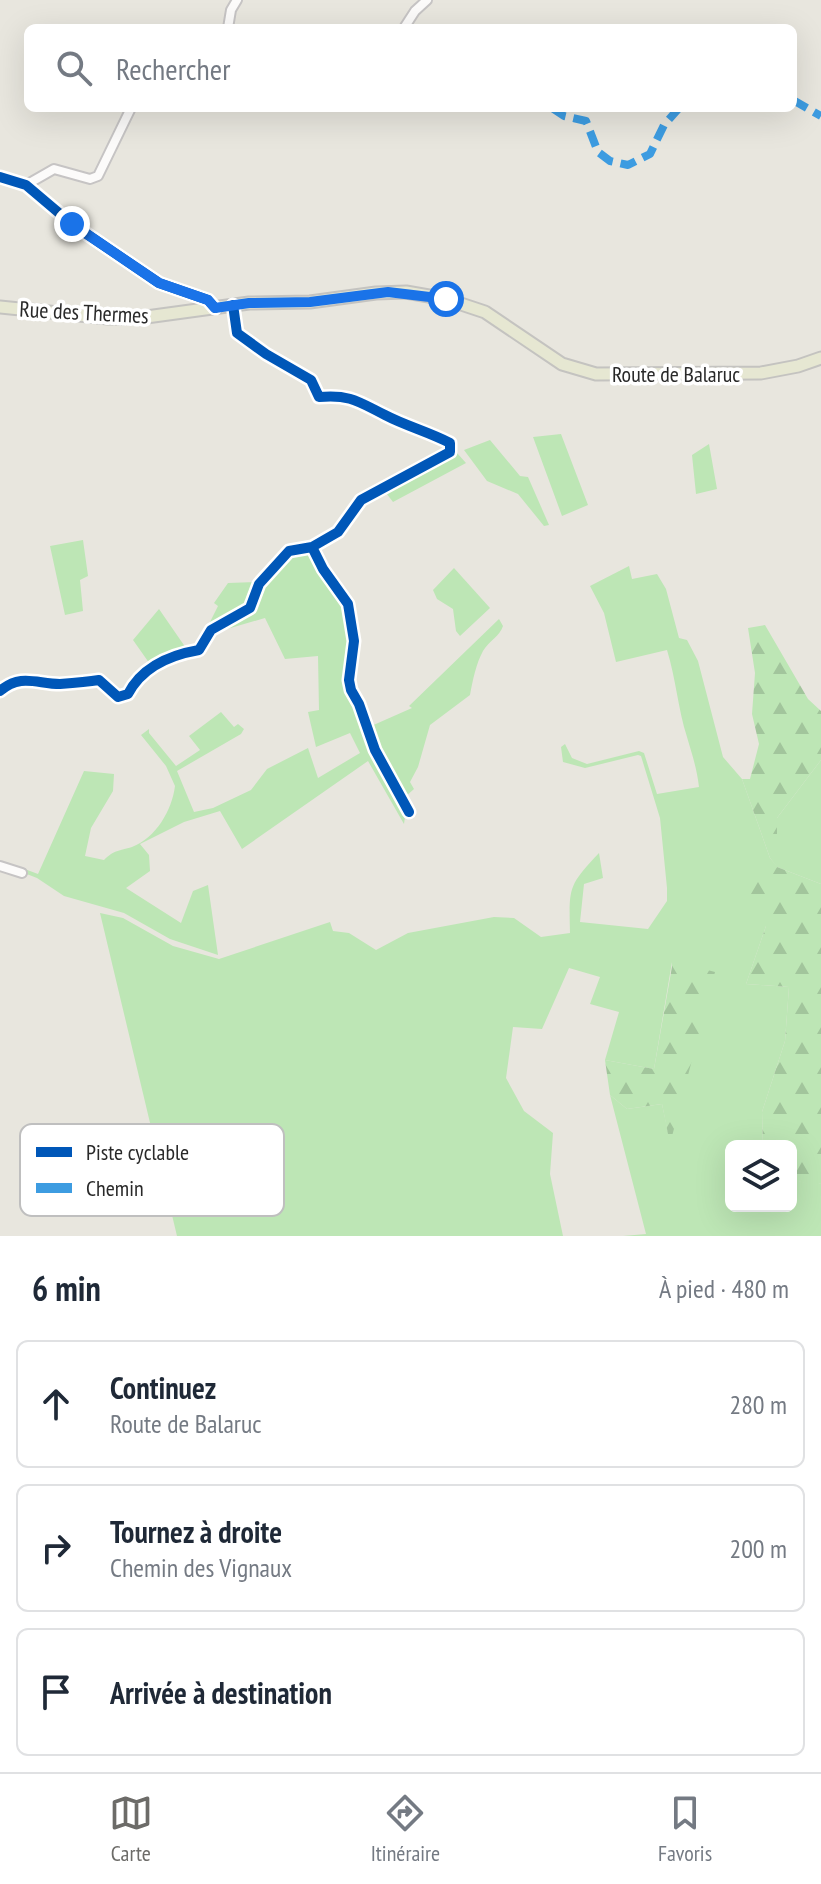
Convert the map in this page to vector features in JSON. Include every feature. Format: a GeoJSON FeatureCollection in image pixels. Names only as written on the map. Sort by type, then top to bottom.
{"type":"FeatureCollection","features":[{"type":"Feature","properties":{"kind":"main road","name":"Route de Balaruc"},"geometry":{"type":"LineString","coordinates":[[215,308],[310,302],[388,292],[424,294],[485,312],[562,364],[596,374],[761,373],[821,358]]}},
{"type":"Feature","properties":{"kind":"main road","name":"Rue des Thermes"},"geometry":{"type":"LineString","coordinates":[[0,307],[123,318],[215,308]]}},
{"type":"Feature","properties":{"kind":"street"},"geometry":{"type":"LineString","coordinates":[[229,24],[237,0]]}},
{"type":"Feature","properties":{"kind":"street"},"geometry":{"type":"LineString","coordinates":[[407,24],[427,0]]}},
{"type":"Feature","properties":{"kind":"street"},"geometry":{"type":"LineString","coordinates":[[26,185],[54,169],[90,179],[98,176],[129,112]]}},
{"type":"Feature","properties":{"kind":"street"},"geometry":{"type":"LineString","coordinates":[[0,177],[26,185],[72,224],[137,268],[172,289],[208,300],[215,308]]}},
{"type":"Feature","properties":{"kind":"street"},"geometry":{"type":"LineString","coordinates":[[0,691],[9,683],[35,680],[57,684],[99,680],[118,697],[128,694],[134,683],[168,656],[199,650],[211,630],[250,608],[259,584],[289,551],[312,547],[338,532],[361,500],[450,452],[450,443],[365,403],[341,395],[319,397],[311,380],[237,333],[233,305]]}},
{"type":"Feature","properties":{"kind":"street"},"geometry":{"type":"LineString","coordinates":[[312,547],[323,569],[348,604],[354,641],[349,680],[351,690],[375,750],[409,812]]}},
{"type":"Feature","properties":{"kind":"street"},"geometry":{"type":"LineString","coordinates":[[0,866],[22,873]]}},
{"type":"Feature","properties":{"kind":"green space"},"geometry":{"type":"Polygon","coordinates":[[[561,434],[588,505],[562,516],[533,437],[561,434]]]}},
{"type":"Feature","properties":{"kind":"green space"},"geometry":{"type":"Polygon","coordinates":[[[490,440],[520,476],[528,477],[549,525],[544,526],[518,494],[487,481],[464,450],[490,440]]]}},
{"type":"Feature","properties":{"kind":"green space"},"geometry":{"type":"Polygon","coordinates":[[[709,444],[717,489],[696,494],[692,455],[709,444]]]}},
{"type":"Feature","properties":{"kind":"green space"},"geometry":{"type":"Polygon","coordinates":[[[457,453],[466,463],[393,502],[383,489],[417,470],[457,453]]]}},
{"type":"Feature","properties":{"kind":"green space"},"geometry":{"type":"Polygon","coordinates":[[[83,540],[88,576],[80,580],[83,611],[65,615],[50,546],[83,540]]]}},
{"type":"Feature","properties":{"kind":"green space"},"geometry":{"type":"Polygon","coordinates":[[[299,551],[307,552],[313,558],[346,604],[352,639],[348,680],[406,809],[404,824],[368,761],[242,849],[220,811],[184,822],[140,844],[149,855],[150,871],[126,888],[181,923],[193,891],[208,885],[218,955],[170,939],[124,913],[64,896],[37,878],[1,864],[6,862],[38,874],[84,771],[114,774],[113,791],[91,828],[85,856],[104,860],[148,837],[166,813],[175,786],[166,766],[141,735],[149,729],[176,766],[200,750],[189,736],[221,712],[234,727],[238,724],[244,729],[241,734],[177,771],[194,812],[213,808],[251,790],[267,769],[308,748],[318,778],[360,753],[350,733],[316,747],[308,712],[319,710],[318,656],[285,659],[265,618],[210,634],[242,613],[273,569],[299,551]]]}},
{"type":"Feature","properties":{"kind":"green space"},"geometry":{"type":"Polygon","coordinates":[[[629,566],[632,579],[657,574],[666,589],[679,638],[687,640],[698,661],[723,757],[742,779],[770,858],[777,866],[777,818],[821,760],[821,884],[777,867],[766,926],[746,984],[789,987],[785,1041],[762,1112],[763,1140],[725,1140],[725,1212],[797,1212],[797,1181],[814,1185],[821,1183],[821,1236],[623,1236],[646,1234],[610,1095],[627,1109],[662,1104],[670,1141],[672,962],[654,1069],[605,1060],[619,1012],[590,1004],[600,977],[569,968],[542,1029],[513,1027],[506,1078],[524,1111],[553,1133],[550,1174],[563,1236],[177,1236],[172,1216],[284,1216],[284,1124],[150,1124],[100,913],[123,918],[173,946],[219,959],[330,922],[333,931],[349,933],[376,950],[408,933],[494,917],[514,918],[541,937],[570,933],[572,888],[599,853],[603,878],[584,884],[580,922],[648,929],[667,901],[667,888],[660,818],[641,756],[585,768],[563,762],[561,747],[565,744],[572,758],[587,764],[639,751],[644,753],[657,794],[699,787],[667,650],[616,662],[604,613],[590,586],[629,566]]]}},
{"type":"Feature","properties":{"kind":"green space"},"geometry":{"type":"Polygon","coordinates":[[[454,568],[490,608],[460,636],[456,631],[453,609],[437,599],[433,590],[454,568]]]}},
{"type":"Feature","properties":{"kind":"green space"},"geometry":{"type":"Polygon","coordinates":[[[257,582],[251,605],[205,632],[218,606],[214,603],[228,583],[257,582]]]}},
{"type":"Feature","properties":{"kind":"green space"},"geometry":{"type":"Polygon","coordinates":[[[159,609],[188,651],[152,667],[133,640],[159,609]]]}},
{"type":"Feature","properties":{"kind":"green space"},"geometry":{"type":"Polygon","coordinates":[[[499,619],[503,626],[485,647],[470,695],[430,725],[418,767],[410,782],[414,789],[405,797],[377,748],[369,727],[412,708],[409,706],[499,619]]]}},
{"type":"Feature","properties":{"kind":"green space"},"geometry":{"type":"Polygon","coordinates":[[[765,625],[808,699],[821,711],[821,760],[777,818],[777,867],[770,858],[742,779],[750,779],[759,744],[752,714],[755,673],[748,628],[765,625]]]}},
{"type":"Feature","properties":{"kind":"green space"},"geometry":{"type":"Polygon","coordinates":[[[777,867],[821,884],[821,1183],[814,1186],[797,1181],[797,1140],[763,1140],[762,1112],[785,1041],[789,987],[746,984],[766,926],[744,906],[755,883],[777,867]]]}},
{"type":"Feature","properties":{"kind":"green space"},"geometry":{"type":"Polygon","coordinates":[[[673,961],[715,972],[670,1144],[662,1104],[627,1109],[610,1095],[605,1060],[654,1069],[673,961]]]}},
{"type":"Feature","properties":{"kind":"marked path"},"geometry":{"type":"LineString","coordinates":[[797,102],[821,116]]}},
{"type":"Feature","properties":{"kind":"marked path"},"geometry":{"type":"LineString","coordinates":[[558,112],[586,121],[598,152],[610,161],[628,165],[650,154],[664,125],[675,112]]}},
{"type":"Feature","properties":{"kind":"cycle path"},"geometry":{"type":"LineString","coordinates":[[0,177],[26,185],[72,224],[159,283],[208,300],[215,308]]}},
{"type":"Feature","properties":{"kind":"cycle path"},"geometry":{"type":"LineString","coordinates":[[0,691],[22,681],[60,684],[99,680],[118,697],[128,694],[149,670],[167,659],[199,650],[211,630],[250,608],[259,584],[289,551],[312,547],[338,532],[361,500],[450,452],[450,443],[361,403],[347,398],[319,397],[311,380],[237,333],[233,305]]}},
{"type":"Feature","properties":{"kind":"cycle path"},"geometry":{"type":"LineString","coordinates":[[312,547],[323,569],[348,604],[354,641],[349,680],[351,690],[375,750],[409,812]]}},
{"type":"Feature","properties":{"kind":"route"},"geometry":{"type":"LineString","coordinates":[[72,224],[159,283],[208,300],[215,308],[249,303],[327,301],[388,292],[446,299]]}}]}
